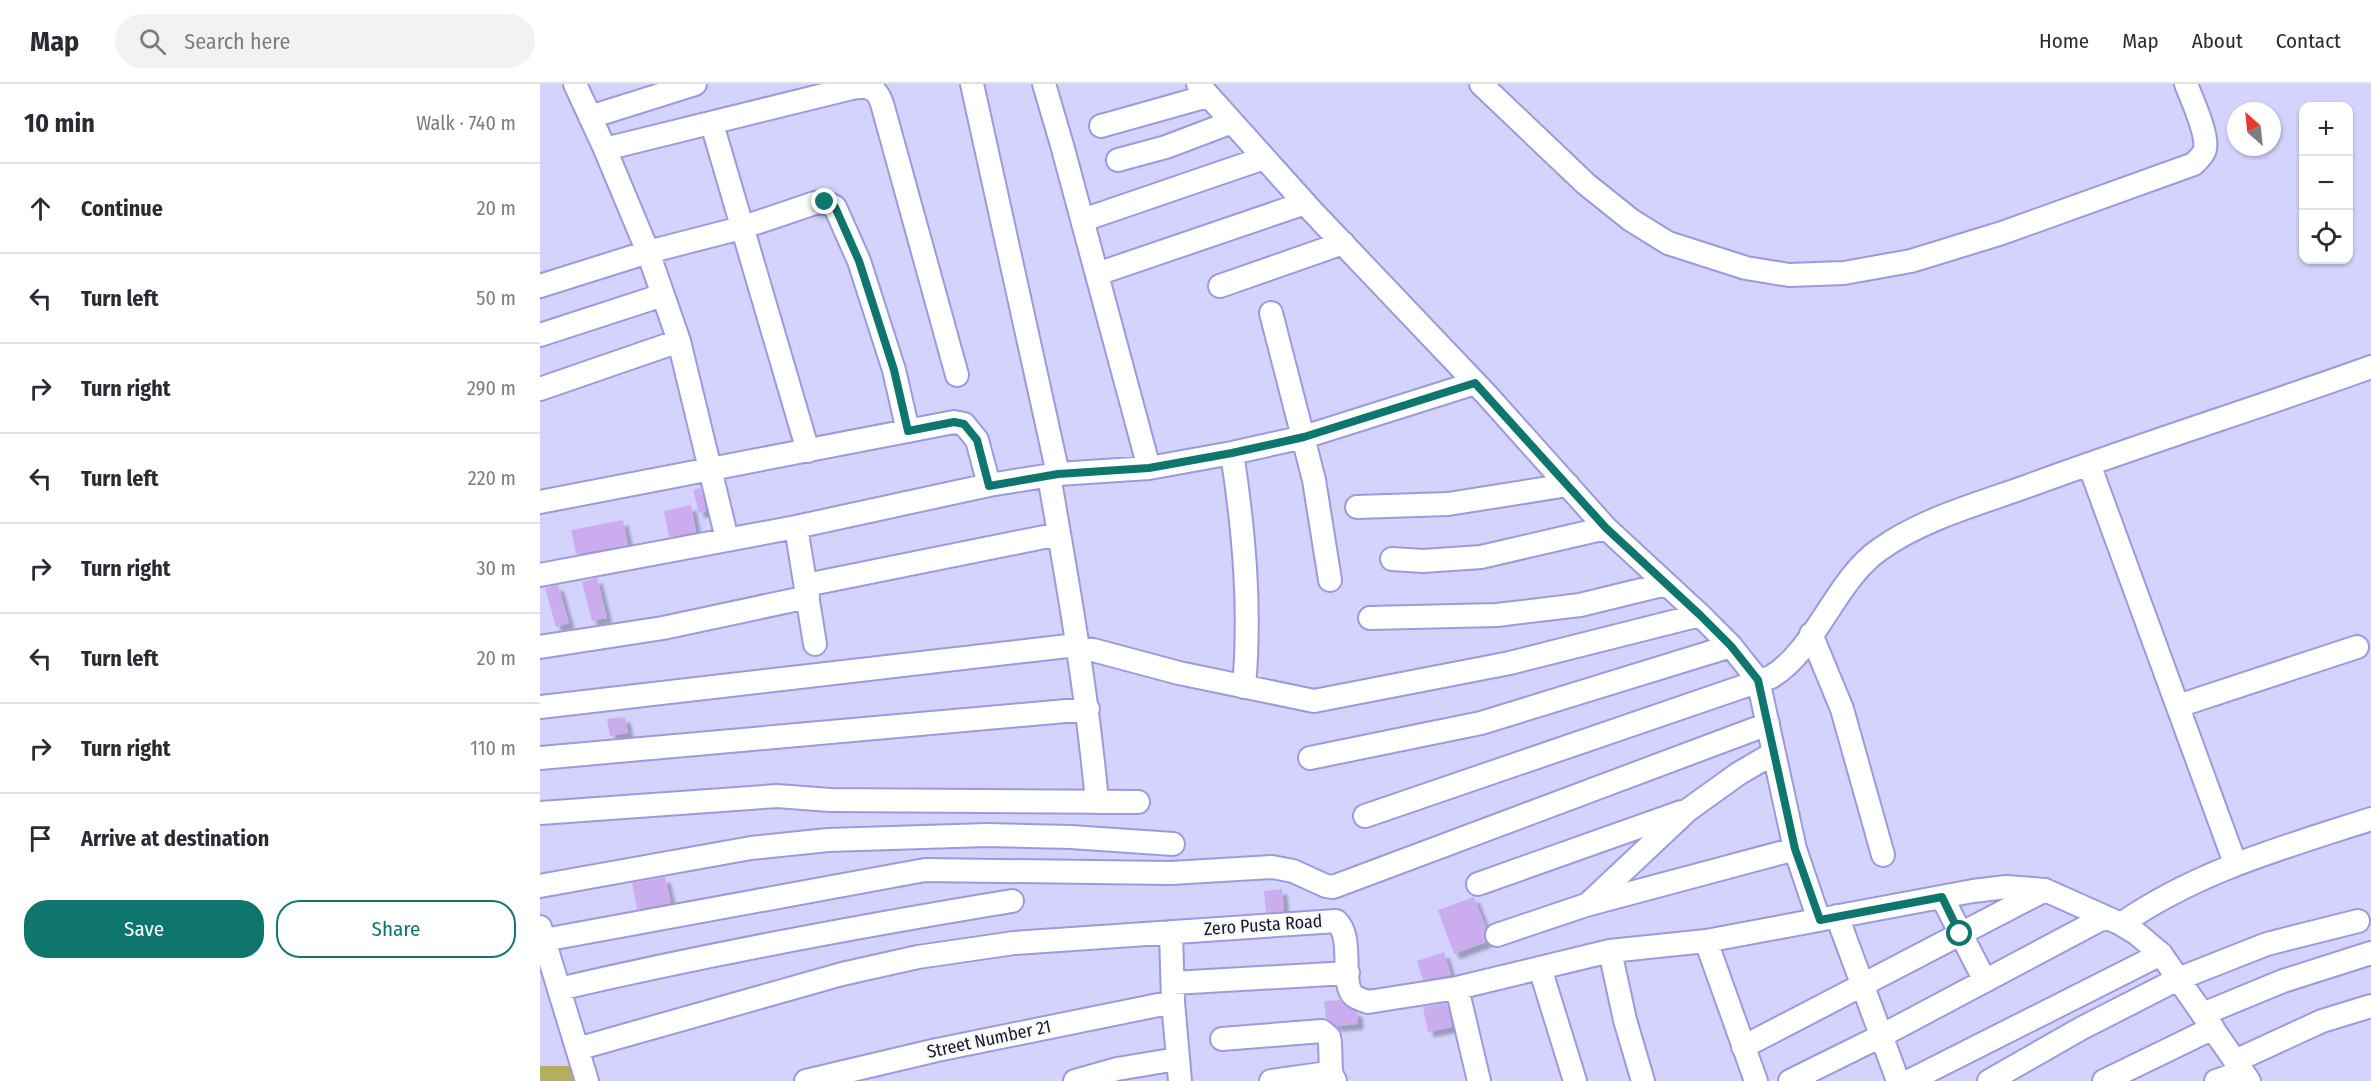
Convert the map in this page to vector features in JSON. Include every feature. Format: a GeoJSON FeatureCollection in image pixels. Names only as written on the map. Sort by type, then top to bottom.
{"type":"FeatureCollection","features":[{"type":"Feature","properties":{"kind":"street"},"geometry":{"type":"LineString","coordinates":[[574,84],[605,149],[648,252],[680,341],[727,539]]}},
{"type":"Feature","properties":{"kind":"street"},"geometry":{"type":"LineString","coordinates":[[590,117],[695,84]]}},
{"type":"Feature","properties":{"kind":"street"},"geometry":{"type":"LineString","coordinates":[[972,84],[1054,475],[1059,534],[1088,709],[1097,802]]}},
{"type":"Feature","properties":{"kind":"street"},"geometry":{"type":"LineString","coordinates":[[1044,84],[1149,468]]}},
{"type":"Feature","properties":{"kind":"street"},"geometry":{"type":"LineString","coordinates":[[1481,84],[1586,183],[1631,220],[1668,243],[1746,268],[1789,275],[1844,273],[1911,261],[2002,233],[2194,164],[2202,156],[2205,147],[2199,119],[2186,84]]}},
{"type":"Feature","properties":{"kind":"street"},"geometry":{"type":"LineString","coordinates":[[605,149],[852,88],[864,86],[873,88],[880,95],[957,375]]}},
{"type":"Feature","properties":{"kind":"street"},"geometry":{"type":"LineString","coordinates":[[1101,126],[1203,90],[1606,528],[1731,646],[1758,680],[1768,723],[1772,754],[1795,849],[1861,986],[1898,1081]]}},
{"type":"Feature","properties":{"kind":"street"},"geometry":{"type":"LineString","coordinates":[[1118,160],[1166,147],[1232,122]]}},
{"type":"Feature","properties":{"kind":"street"},"geometry":{"type":"LineString","coordinates":[[712,124],[808,451]]}},
{"type":"Feature","properties":{"kind":"street"},"geometry":{"type":"LineString","coordinates":[[1083,220],[1264,158]]}},
{"type":"Feature","properties":{"kind":"street"},"geometry":{"type":"LineString","coordinates":[[540,286],[648,252],[741,228],[815,203],[825,202],[835,207],[859,261],[894,370],[908,431]]}},
{"type":"Feature","properties":{"kind":"street"},"geometry":{"type":"LineString","coordinates":[[1097,274],[1305,203]]}},
{"type":"Feature","properties":{"kind":"street"},"geometry":{"type":"LineString","coordinates":[[1220,286],[1343,243]]}},
{"type":"Feature","properties":{"kind":"street"},"geometry":{"type":"LineString","coordinates":[[540,335],[663,295]]}},
{"type":"Feature","properties":{"kind":"street"},"geometry":{"type":"LineString","coordinates":[[1271,313],[1304,437],[1322,524],[1330,580]]}},
{"type":"Feature","properties":{"kind":"street"},"geometry":{"type":"LineString","coordinates":[[540,389],[680,341]]}},
{"type":"Feature","properties":{"kind":"street"},"geometry":{"type":"LineString","coordinates":[[1365,816],[1771,677],[1793,661],[1863,564],[1878,551],[1904,535],[1959,511],[2089,464],[2371,367]]}},
{"type":"Feature","properties":{"kind":"street"},"geometry":{"type":"LineString","coordinates":[[540,575],[796,527],[989,486],[1054,475],[1149,468],[1232,453],[1304,437],[1475,383]]}},
{"type":"Feature","properties":{"kind":"street"},"geometry":{"type":"LineString","coordinates":[[540,502],[954,422],[964,424],[977,440],[989,486]]}},
{"type":"Feature","properties":{"kind":"street"},"geometry":{"type":"LineString","coordinates":[[1232,453],[1245,556],[1247,633],[1244,687]]}},
{"type":"Feature","properties":{"kind":"street"},"geometry":{"type":"LineString","coordinates":[[2089,464],[2235,863]]}},
{"type":"Feature","properties":{"kind":"street"},"geometry":{"type":"LineString","coordinates":[[1357,507],[1448,504],[1568,485]]}},
{"type":"Feature","properties":{"kind":"street"},"geometry":{"type":"LineString","coordinates":[[796,527],[815,644]]}},
{"type":"Feature","properties":{"kind":"street"},"geometry":{"type":"LineString","coordinates":[[1392,559],[1423,561],[1481,557],[1606,528]]}},
{"type":"Feature","properties":{"kind":"street"},"geometry":{"type":"LineString","coordinates":[[540,647],[663,628],[807,591],[1059,534]]}},
{"type":"Feature","properties":{"kind":"street"},"geometry":{"type":"LineString","coordinates":[[1370,618],[1509,614],[1580,605],[1666,584]]}},
{"type":"Feature","properties":{"kind":"street"},"geometry":{"type":"LineString","coordinates":[[540,707],[1047,647],[1079,647],[1244,687],[1314,701],[1510,663],[1700,615]]}},
{"type":"Feature","properties":{"kind":"street"},"geometry":{"type":"LineString","coordinates":[[1811,634],[1842,709],[1883,855]]}},
{"type":"Feature","properties":{"kind":"street"},"geometry":{"type":"LineString","coordinates":[[1310,758],[1481,723],[1731,646]]}},
{"type":"Feature","properties":{"kind":"street"},"geometry":{"type":"LineString","coordinates":[[2178,706],[2357,647]]}},
{"type":"Feature","properties":{"kind":"street"},"geometry":{"type":"LineString","coordinates":[[540,758],[1088,709]]}},
{"type":"Feature","properties":{"kind":"street"},"geometry":{"type":"LineString","coordinates":[[587,1081],[542,933],[925,870],[1171,873],[1272,867],[1293,871],[1333,887],[1768,723]]}},
{"type":"Feature","properties":{"kind":"street"},"geometry":{"type":"LineString","coordinates":[[1586,905],[1688,810],[1738,774],[1772,754]]}},
{"type":"Feature","properties":{"kind":"street"},"geometry":{"type":"LineString","coordinates":[[540,813],[777,796],[830,800],[1138,802]]}},
{"type":"Feature","properties":{"kind":"street"},"geometry":{"type":"LineString","coordinates":[[1478,884],[1688,810]]}},
{"type":"Feature","properties":{"kind":"street"},"geometry":{"type":"LineString","coordinates":[[1790,1081],[1985,981],[2235,863],[2371,819]]}},
{"type":"Feature","properties":{"kind":"street"},"geometry":{"type":"LineString","coordinates":[[540,886],[751,848],[828,840],[987,835],[1071,837],[1173,844]]}},
{"type":"Feature","properties":{"kind":"street"},"geometry":{"type":"LineString","coordinates":[[1497,935],[1586,905],[1795,849]]}},
{"type":"Feature","properties":{"kind":"street"},"geometry":{"type":"LineString","coordinates":[[1348,973],[1352,993],[1368,1002],[1457,988],[1610,951],[1706,941],[2006,887],[2044,890],[2113,921],[2143,938],[2161,954],[2242,1071]]}},
{"type":"Feature","properties":{"kind":"street"},"geometry":{"type":"LineString","coordinates":[[1743,1047],[2044,890]]}},
{"type":"Feature","properties":{"kind":"street"},"geometry":{"type":"LineString","coordinates":[[1942,897],[1985,981]]}},
{"type":"Feature","properties":{"kind":"street"},"geometry":{"type":"LineString","coordinates":[[559,989],[648,968],[824,932],[1012,901]]}},
{"type":"Feature","properties":{"kind":"street","name":"Zero Pusta Road"},"geometry":{"type":"LineString","coordinates":[[1172,932],[1336,921],[1344,932],[1348,973]]}},
{"type":"Feature","properties":{"kind":"street"},"geometry":{"type":"LineString","coordinates":[[1989,1081],[2023,1073],[2074,1033],[2178,979],[2267,944],[2358,921]]}},
{"type":"Feature","properties":{"kind":"street"},"geometry":{"type":"LineString","coordinates":[[577,1049],[842,974],[918,957],[1014,943],[1172,932],[1173,993],[1179,1070],[1117,1069],[1075,1081]]}},
{"type":"Feature","properties":{"kind":"street"},"geometry":{"type":"LineString","coordinates":[[1706,941],[1756,1081]]}},
{"type":"Feature","properties":{"kind":"street"},"geometry":{"type":"LineString","coordinates":[[1610,951],[1643,1081]]}},
{"type":"Feature","properties":{"kind":"street"},"geometry":{"type":"LineString","coordinates":[[2104,1081],[2283,981],[2371,952]]}},
{"type":"Feature","properties":{"kind":"street"},"geometry":{"type":"LineString","coordinates":[[1909,1081],[2161,954]]}},
{"type":"Feature","properties":{"kind":"street"},"geometry":{"type":"LineString","coordinates":[[1540,968],[1575,1081]]}},
{"type":"Feature","properties":{"kind":"street","name":"Street Number 21"},"geometry":{"type":"LineString","coordinates":[[806,1081],[1173,993],[1348,973]]}},
{"type":"Feature","properties":{"kind":"street"},"geometry":{"type":"LineString","coordinates":[[1457,988],[1479,1081]]}},
{"type":"Feature","properties":{"kind":"street"},"geometry":{"type":"LineString","coordinates":[[2216,1081],[2242,1071],[2322,1020],[2371,1006]]}},
{"type":"Feature","properties":{"kind":"street"},"geometry":{"type":"LineString","coordinates":[[1222,1038],[1322,1031],[1326,1034],[1330,1041],[1333,1077],[1271,1081]]}},
{"type":"Feature","properties":{"kind":"street"},"geometry":{"type":"LineString","coordinates":[[2006,1032],[2023,1073]]}},
{"type":"Feature","properties":{"kind":"shaded area"},"geometry":{"type":"Polygon","coordinates":[[[540,1066],[570,1066],[574,1081],[540,1081],[540,1066]]]}},
{"type":"Feature","properties":{"kind":"building"},"geometry":{"type":"Polygon","coordinates":[[[701,488],[706,511],[699,513],[693,490],[701,488]]]}},
{"type":"Feature","properties":{"kind":"building"},"geometry":{"type":"Polygon","coordinates":[[[691,505],[696,532],[669,537],[664,511],[691,505]]]}},
{"type":"Feature","properties":{"kind":"building"},"geometry":{"type":"Polygon","coordinates":[[[623,520],[628,545],[576,554],[571,530],[623,520]]]}},
{"type":"Feature","properties":{"kind":"building"},"geometry":{"type":"Polygon","coordinates":[[[597,578],[607,618],[592,621],[582,582],[597,578]]]}},
{"type":"Feature","properties":{"kind":"building"},"geometry":{"type":"Polygon","coordinates":[[[558,585],[569,623],[556,627],[545,588],[558,585]]]}},
{"type":"Feature","properties":{"kind":"building"},"geometry":{"type":"Polygon","coordinates":[[[625,717],[628,733],[610,736],[607,719],[625,717]]]}},
{"type":"Feature","properties":{"kind":"building"},"geometry":{"type":"Polygon","coordinates":[[[665,877],[671,903],[637,909],[632,883],[665,877]]]}},
{"type":"Feature","properties":{"kind":"building"},"geometry":{"type":"Polygon","coordinates":[[[1282,889],[1284,911],[1266,912],[1264,891],[1282,889]]]}},
{"type":"Feature","properties":{"kind":"building"},"geometry":{"type":"Polygon","coordinates":[[[1474,897],[1486,928],[1484,933],[1486,942],[1454,954],[1438,910],[1474,897]]]}},
{"type":"Feature","properties":{"kind":"building"},"geometry":{"type":"Polygon","coordinates":[[[1444,952],[1451,975],[1423,980],[1417,961],[1444,952]]]}},
{"type":"Feature","properties":{"kind":"building"},"geometry":{"type":"Polygon","coordinates":[[[1340,1000],[1346,1007],[1357,1012],[1358,1024],[1337,1026],[1326,1018],[1324,1001],[1340,1000]]]}},
{"type":"Feature","properties":{"kind":"building"},"geometry":{"type":"Polygon","coordinates":[[[1447,1003],[1452,1027],[1428,1032],[1423,1007],[1447,1003]]]}},
{"type":"Feature","properties":{"kind":"route"},"geometry":{"type":"LineString","coordinates":[[825,202],[835,207],[859,261],[894,370],[908,431],[954,422],[964,424],[977,440],[989,486],[1058,474],[1149,468],[1232,453],[1304,437],[1475,383],[1606,528],[1731,646],[1758,680],[1768,723],[1772,754],[1795,849],[1820,920],[1942,897],[1960,934]]}}]}
